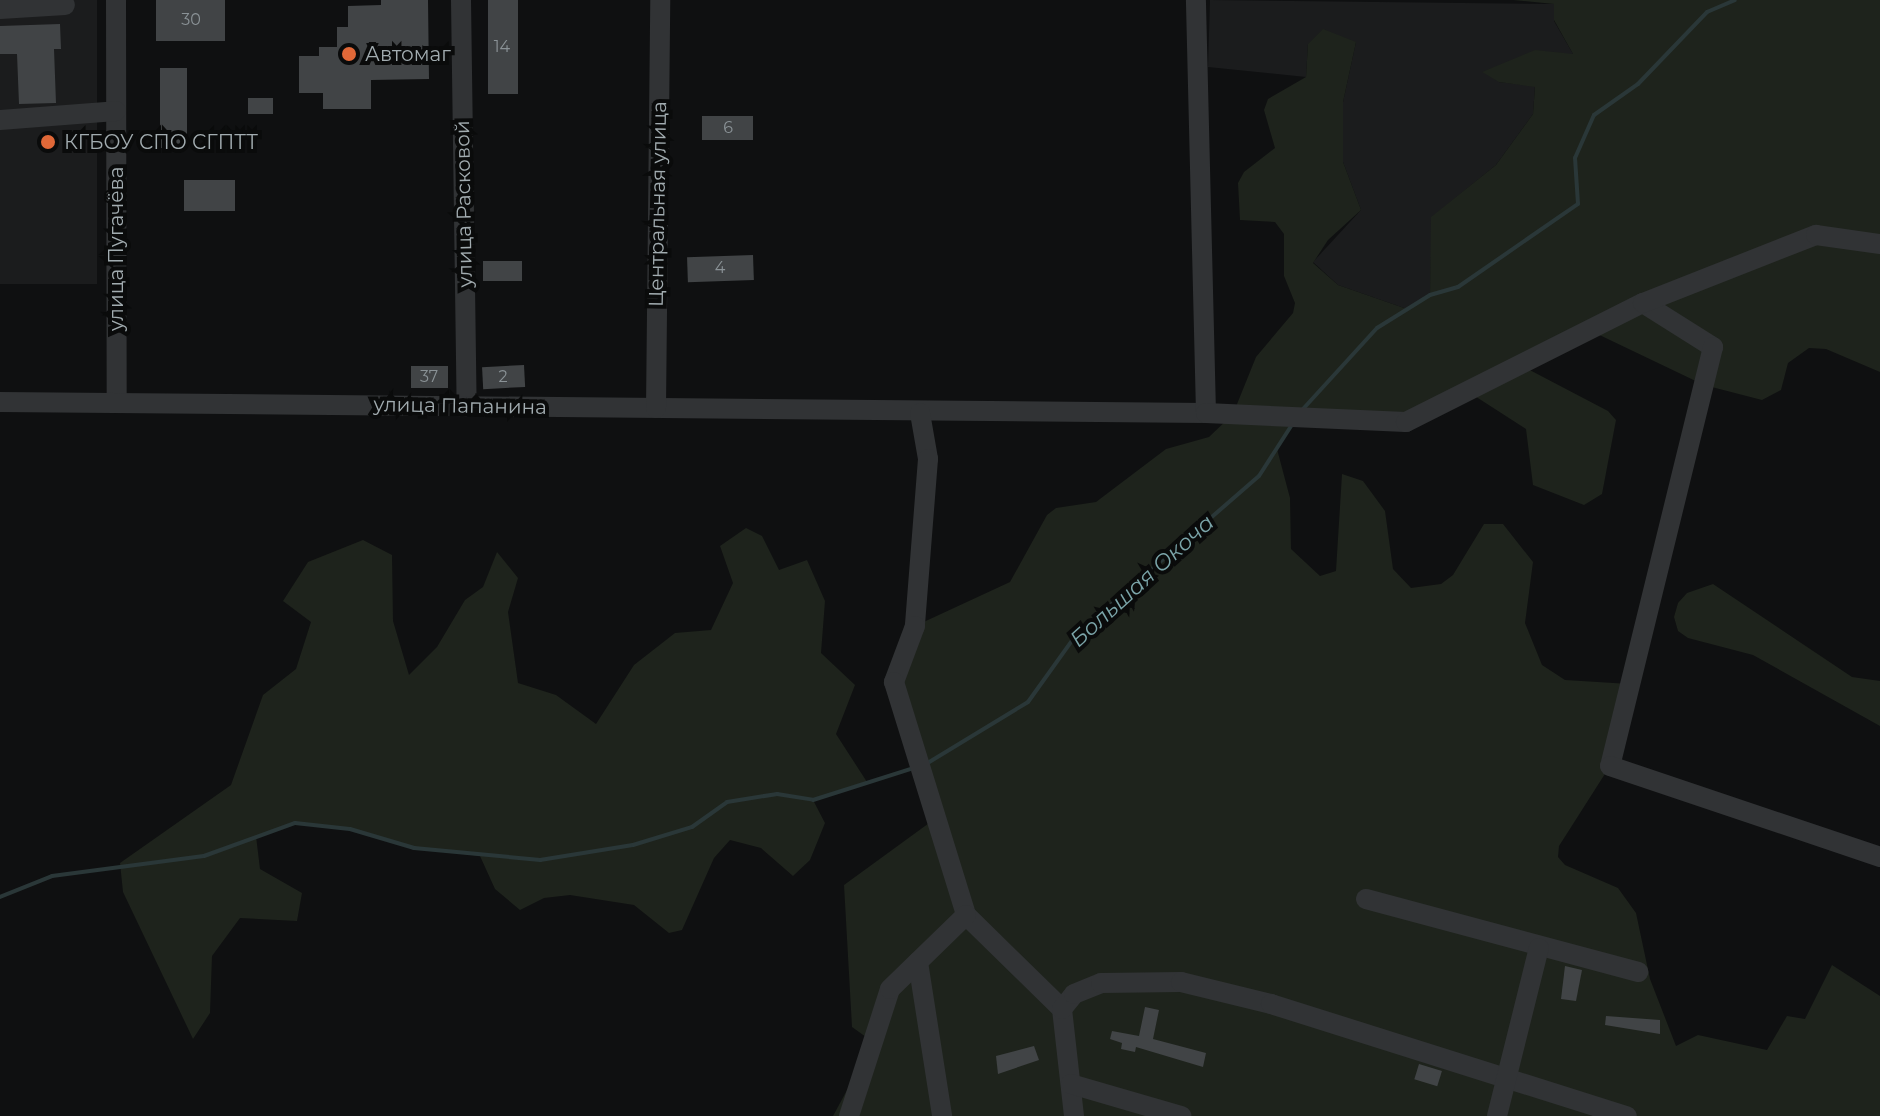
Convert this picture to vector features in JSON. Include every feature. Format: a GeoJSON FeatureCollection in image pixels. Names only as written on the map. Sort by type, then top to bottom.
{"type":"FeatureCollection","features":[{"type":"Feature","properties":{"kind":"street","name":"улица Пугачёва"},"geometry":{"type":"LineString","coordinates":[[116,0],[117,402]]}},
{"type":"Feature","properties":{"kind":"street","name":"улица Расковой"},"geometry":{"type":"LineString","coordinates":[[461,0],[467,407]]}},
{"type":"Feature","properties":{"kind":"street","name":"Центральная улица"},"geometry":{"type":"LineString","coordinates":[[656,408],[660,0]]}},
{"type":"Feature","properties":{"kind":"street"},"geometry":{"type":"LineString","coordinates":[[1196,0],[1206,413]]}},
{"type":"Feature","properties":{"kind":"street"},"geometry":{"type":"LineString","coordinates":[[0,9],[65,5]]}},
{"type":"Feature","properties":{"kind":"street"},"geometry":{"type":"LineString","coordinates":[[0,120],[116,111]]}},
{"type":"Feature","properties":{"kind":"street","name":"улица Папанина"},"geometry":{"type":"LineString","coordinates":[[0,402],[920,413],[1206,413],[1406,422],[1643,303],[1816,235],[1880,244]]}},
{"type":"Feature","properties":{"kind":"street"},"geometry":{"type":"LineString","coordinates":[[1643,303],[1713,347],[1610,766],[1880,857]]}},
{"type":"Feature","properties":{"kind":"street"},"geometry":{"type":"LineString","coordinates":[[920,413],[928,459],[915,626],[894,682],[966,915],[1062,1009],[1074,1116]]}},
{"type":"Feature","properties":{"kind":"street"},"geometry":{"type":"LineString","coordinates":[[1366,899],[1539,948],[1638,972]]}},
{"type":"Feature","properties":{"kind":"street"},"geometry":{"type":"LineString","coordinates":[[849,1116],[890,989],[966,915]]}},
{"type":"Feature","properties":{"kind":"street"},"geometry":{"type":"LineString","coordinates":[[1497,1116],[1539,948]]}},
{"type":"Feature","properties":{"kind":"street"},"geometry":{"type":"LineString","coordinates":[[918,962],[942,1116]]}},
{"type":"Feature","properties":{"kind":"street"},"geometry":{"type":"LineString","coordinates":[[1062,1009],[1074,994],[1101,983],[1181,982],[1271,1004],[1627,1116]]}},
{"type":"Feature","properties":{"kind":"street"},"geometry":{"type":"LineString","coordinates":[[1071,1084],[1181,1116]]}},
{"type":"Feature","properties":{"kind":"shaded area","name":"КГБОУ СПО СГПТТ"},"geometry":{"type":"Polygon","coordinates":[[[0,0],[97,0],[97,284],[0,284],[0,0]]]}},
{"type":"Feature","properties":{"kind":"shaded area"},"geometry":{"type":"Polygon","coordinates":[[[1210,0],[1555,4],[1554,21],[1573,54],[1499,82],[1535,86],[1533,114],[1496,165],[1432,217],[1430,295],[1407,309],[1338,285],[1313,262],[1361,210],[1343,162],[1343,102],[1356,42],[1308,44],[1306,77],[1208,67],[1210,0]]]}},
{"type":"Feature","properties":{"kind":"shaded area"},"geometry":{"type":"Polygon","coordinates":[[[1513,0],[1880,0],[1880,372],[1826,349],[1809,348],[1788,363],[1781,390],[1762,400],[1704,385],[1589,330],[1520,365],[1608,411],[1616,420],[1602,494],[1584,505],[1533,485],[1526,429],[1467,391],[1406,422],[1297,417],[1277,449],[1290,498],[1291,549],[1320,576],[1336,571],[1342,474],[1363,481],[1385,511],[1393,569],[1411,588],[1441,584],[1453,575],[1484,524],[1503,524],[1533,562],[1525,623],[1542,665],[1565,680],[1630,684],[1610,766],[1559,846],[1558,857],[1565,865],[1618,888],[1636,913],[1650,979],[1676,1046],[1698,1035],[1767,1050],[1787,1016],[1805,1019],[1832,965],[1880,996],[1880,1116],[833,1116],[873,1042],[852,1027],[844,885],[936,818],[894,682],[915,626],[1010,582],[1047,515],[1056,508],[1096,502],[1166,449],[1209,437],[1233,414],[1256,357],[1293,313],[1295,303],[1284,276],[1284,234],[1275,222],[1240,220],[1238,183],[1244,172],[1275,148],[1264,110],[1268,99],[1306,77],[1308,44],[1323,29],[1356,42],[1343,102],[1343,162],[1361,210],[1328,240],[1313,263],[1338,285],[1407,309],[1430,294],[1431,217],[1496,165],[1533,114],[1535,87],[1499,82],[1482,72],[1535,50],[1573,54],[1554,20],[1554,4],[1513,0]]]}},
{"type":"Feature","properties":{"kind":"shaded area"},"geometry":{"type":"Polygon","coordinates":[[[746,528],[762,536],[779,570],[807,560],[825,601],[821,653],[855,685],[836,734],[867,782],[813,800],[825,823],[810,860],[793,876],[761,848],[730,840],[714,858],[682,930],[669,933],[634,905],[570,895],[544,898],[520,910],[495,889],[480,856],[414,848],[350,829],[295,823],[256,836],[260,869],[302,893],[297,921],[240,918],[212,956],[210,1013],[193,1039],[123,892],[120,863],[231,785],[263,695],[296,669],[311,622],[283,601],[308,562],[363,540],[392,555],[393,621],[409,675],[437,647],[465,600],[483,587],[497,552],[518,578],[508,612],[518,683],[556,695],[596,724],[634,665],[675,633],[711,630],[733,583],[720,546],[746,528]]]}},
{"type":"Feature","properties":{"kind":"shaded area"},"geometry":{"type":"Polygon","coordinates":[[[1713,584],[1852,677],[1880,681],[1880,726],[1753,655],[1688,638],[1678,631],[1674,617],[1678,603],[1687,593],[1713,584]]]}},
{"type":"Feature","properties":{"kind":"building"},"geometry":{"type":"Polygon","coordinates":[[[156,0],[225,0],[225,41],[156,41],[156,0]]]}},
{"type":"Feature","properties":{"kind":"building"},"geometry":{"type":"Polygon","coordinates":[[[381,0],[428,0],[429,79],[371,80],[371,109],[323,109],[323,93],[299,93],[299,56],[319,56],[319,47],[337,47],[337,27],[348,27],[348,6],[381,5],[381,0]]]}},
{"type":"Feature","properties":{"kind":"building"},"geometry":{"type":"Polygon","coordinates":[[[488,0],[518,0],[518,94],[488,94],[488,0]]]}},
{"type":"Feature","properties":{"kind":"building"},"geometry":{"type":"Polygon","coordinates":[[[60,24],[61,49],[54,49],[56,103],[19,104],[17,54],[0,54],[0,26],[60,24]]]}},
{"type":"Feature","properties":{"kind":"building"},"geometry":{"type":"Polygon","coordinates":[[[160,68],[187,68],[187,148],[160,148],[160,68]]]}},
{"type":"Feature","properties":{"kind":"building"},"geometry":{"type":"Polygon","coordinates":[[[248,98],[273,98],[273,114],[248,114],[248,98]]]}},
{"type":"Feature","properties":{"kind":"building"},"geometry":{"type":"Polygon","coordinates":[[[702,116],[753,116],[753,140],[702,140],[702,116]]]}},
{"type":"Feature","properties":{"kind":"building"},"geometry":{"type":"Polygon","coordinates":[[[184,180],[235,180],[235,211],[184,211],[184,180]]]}},
{"type":"Feature","properties":{"kind":"building"},"geometry":{"type":"Polygon","coordinates":[[[753,255],[754,280],[688,282],[687,257],[753,255]]]}},
{"type":"Feature","properties":{"kind":"building"},"geometry":{"type":"Polygon","coordinates":[[[483,261],[522,261],[522,281],[483,281],[483,261]]]}},
{"type":"Feature","properties":{"kind":"building"},"geometry":{"type":"Polygon","coordinates":[[[524,365],[525,387],[483,389],[482,367],[524,365]]]}},
{"type":"Feature","properties":{"kind":"building"},"geometry":{"type":"Polygon","coordinates":[[[411,366],[448,366],[448,388],[411,388],[411,366]]]}},
{"type":"Feature","properties":{"kind":"building"},"geometry":{"type":"Polygon","coordinates":[[[1565,966],[1582,970],[1576,1001],[1561,999],[1565,966]]]}},
{"type":"Feature","properties":{"kind":"building"},"geometry":{"type":"Polygon","coordinates":[[[1145,1007],[1159,1010],[1153,1039],[1206,1053],[1203,1067],[1136,1047],[1135,1052],[1121,1049],[1122,1043],[1110,1039],[1112,1031],[1139,1036],[1145,1007]]]}},
{"type":"Feature","properties":{"kind":"building"},"geometry":{"type":"Polygon","coordinates":[[[1606,1016],[1660,1020],[1660,1034],[1605,1025],[1606,1016]]]}},
{"type":"Feature","properties":{"kind":"building"},"geometry":{"type":"Polygon","coordinates":[[[1034,1046],[1039,1060],[998,1074],[996,1056],[1034,1046]]]}},
{"type":"Feature","properties":{"kind":"building"},"geometry":{"type":"Polygon","coordinates":[[[1419,1064],[1442,1071],[1437,1086],[1414,1079],[1419,1064]]]}},
{"type":"Feature","properties":{"kind":"waterway","name":"Большая Окоча"},"geometry":{"type":"LineString","coordinates":[[1303,409],[1377,328],[1430,295],[1458,287],[1578,204],[1575,158],[1594,115],[1638,84],[1707,12],[1735,0]]}},
{"type":"Feature","properties":{"kind":"waterway","name":"Большая Окоча"},"geometry":{"type":"LineString","coordinates":[[926,764],[1028,702],[1076,635],[1259,476],[1293,423]]}},
{"type":"Feature","properties":{"kind":"waterway","name":"Большая Окоча"},"geometry":{"type":"LineString","coordinates":[[0,897],[52,876],[204,856],[295,823],[350,829],[414,848],[540,860],[633,845],[692,827],[727,802],[777,794],[813,800],[914,768]]}},
{"type":"Feature","properties":{"kind":"place","name":"Автомаг"},"geometry":{"type":"Point","coordinates":[349,54]}},
{"type":"Feature","properties":{"kind":"place","name":"КГБОУ СПО СГПТТ"},"geometry":{"type":"Point","coordinates":[48,142]}}]}
